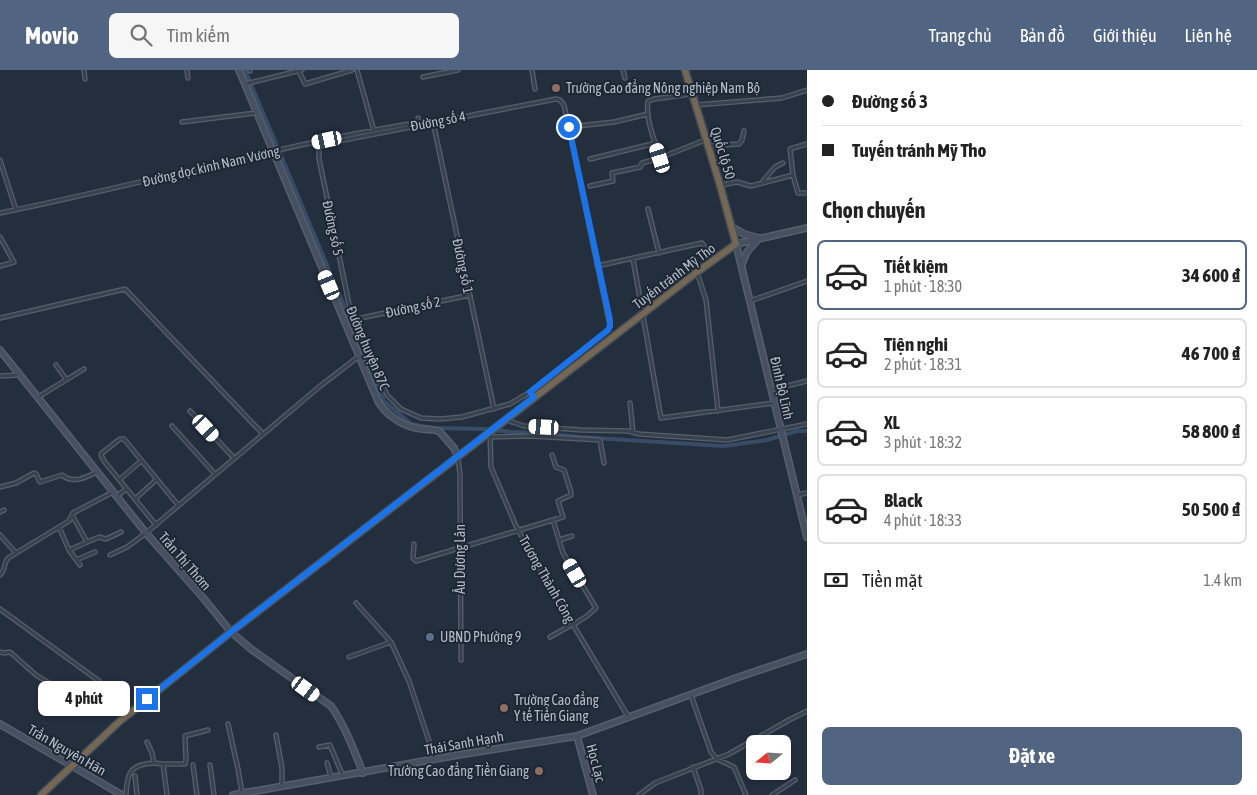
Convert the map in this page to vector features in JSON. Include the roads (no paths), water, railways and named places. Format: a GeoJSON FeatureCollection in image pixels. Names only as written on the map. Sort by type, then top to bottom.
{"type":"FeatureCollection","features":[{"type":"Feature","properties":{"kind":"highway","name":"Quốc lộ 50"},"geometry":{"type":"LineString","coordinates":[[685,70],[736,244]]}},
{"type":"Feature","properties":{"kind":"highway","name":"Tuyến tránh Mỹ Tho"},"geometry":{"type":"LineString","coordinates":[[41,795],[120,721],[231,632],[490,433],[532,395],[597,350],[707,264],[736,244]]}},
{"type":"Feature","properties":{"kind":"street"},"geometry":{"type":"LineString","coordinates":[[84,70],[85,79]]}},
{"type":"Feature","properties":{"kind":"street"},"geometry":{"type":"LineString","coordinates":[[187,70],[188,78]]}},
{"type":"Feature","properties":{"kind":"street","name":"Đường huyện 87C"},"geometry":{"type":"LineString","coordinates":[[239,70],[248,83],[257,113],[278,151],[358,357],[378,401],[397,420],[410,427],[439,431],[454,448],[458,457]]}},
{"type":"Feature","properties":{"kind":"street"},"geometry":{"type":"LineString","coordinates":[[248,83],[301,70],[305,84],[352,70]]}},
{"type":"Feature","properties":{"kind":"street"},"geometry":{"type":"LineString","coordinates":[[357,70],[374,131]]}},
{"type":"Feature","properties":{"kind":"street"},"geometry":{"type":"LineString","coordinates":[[423,77],[458,70]]}},
{"type":"Feature","properties":{"kind":"street"},"geometry":{"type":"LineString","coordinates":[[532,70],[535,89]]}},
{"type":"Feature","properties":{"kind":"street"},"geometry":{"type":"LineString","coordinates":[[623,70],[624,78]]}},
{"type":"Feature","properties":{"kind":"street"},"geometry":{"type":"LineString","coordinates":[[695,105],[782,98],[807,90]]}},
{"type":"Feature","properties":{"kind":"street"},"geometry":{"type":"LineString","coordinates":[[660,158],[648,114],[647,103],[649,100],[692,94]]}},
{"type":"Feature","properties":{"kind":"street","name":"Đường số 4"},"geometry":{"type":"LineString","coordinates":[[319,148],[323,144],[556,99],[560,100],[564,105],[569,127]]}},
{"type":"Feature","properties":{"kind":"street"},"geometry":{"type":"LineString","coordinates":[[182,122],[257,113]]}},
{"type":"Feature","properties":{"kind":"street"},"geometry":{"type":"LineString","coordinates":[[648,114],[614,122],[569,127],[598,266],[702,243],[707,264]]}},
{"type":"Feature","properties":{"kind":"street","name":"Đường dọc kinh Nam Vương"},"geometry":{"type":"LineString","coordinates":[[0,213],[278,151],[415,124],[418,122],[418,118]]}},
{"type":"Feature","properties":{"kind":"street","name":"Đường số 1"},"geometry":{"type":"LineString","coordinates":[[433,122],[494,409]]}},
{"type":"Feature","properties":{"kind":"street"},"geometry":{"type":"LineString","coordinates":[[590,186],[613,181],[612,174],[640,167],[642,163],[707,143],[738,144],[742,140],[744,131]]}},
{"type":"Feature","properties":{"kind":"street"},"geometry":{"type":"LineString","coordinates":[[590,159],[656,143]]}},
{"type":"Feature","properties":{"kind":"street"},"geometry":{"type":"LineString","coordinates":[[807,144],[790,149],[793,175],[798,193],[807,192]]}},
{"type":"Feature","properties":{"kind":"street","name":"Đường số 5"},"geometry":{"type":"LineString","coordinates":[[319,148],[319,158],[346,290],[356,319],[387,395],[401,409],[421,418],[462,417],[494,409],[532,395],[608,330],[610,326],[598,266]]}},
{"type":"Feature","properties":{"kind":"street"},"geometry":{"type":"LineString","coordinates":[[0,160],[16,210]]}},
{"type":"Feature","properties":{"kind":"street"},"geometry":{"type":"LineString","coordinates":[[763,182],[775,167],[783,162]]}},
{"type":"Feature","properties":{"kind":"street"},"geometry":{"type":"LineString","coordinates":[[720,185],[737,182],[751,186],[793,175]]}},
{"type":"Feature","properties":{"kind":"street"},"geometry":{"type":"LineString","coordinates":[[648,209],[659,253]]}},
{"type":"Feature","properties":{"kind":"street"},"geometry":{"type":"LineString","coordinates":[[732,227],[744,234],[759,238]]}},
{"type":"Feature","properties":{"kind":"street"},"geometry":{"type":"LineString","coordinates":[[736,244],[807,228]]}},
{"type":"Feature","properties":{"kind":"street"},"geometry":{"type":"LineString","coordinates":[[0,237],[14,262],[0,266]]}},
{"type":"Feature","properties":{"kind":"street"},"geometry":{"type":"LineString","coordinates":[[742,264],[747,252],[759,238]]}},
{"type":"Feature","properties":{"kind":"street","name":"Đinh Bộ Lĩnh"},"geometry":{"type":"LineString","coordinates":[[736,244],[780,432],[807,537]]}},
{"type":"Feature","properties":{"kind":"street"},"geometry":{"type":"LineString","coordinates":[[633,259],[661,418],[774,403]]}},
{"type":"Feature","properties":{"kind":"street"},"geometry":{"type":"LineString","coordinates":[[697,272],[706,300],[718,411]]}},
{"type":"Feature","properties":{"kind":"street"},"geometry":{"type":"LineString","coordinates":[[750,301],[807,281]]}},
{"type":"Feature","properties":{"kind":"street"},"geometry":{"type":"LineString","coordinates":[[0,318],[119,289],[126,289],[263,434]]}},
{"type":"Feature","properties":{"kind":"street","name":"Đường số 2"},"geometry":{"type":"LineString","coordinates":[[356,319],[470,295]]}},
{"type":"Feature","properties":{"kind":"street"},"geometry":{"type":"LineString","coordinates":[[592,343],[597,350]]}},
{"type":"Feature","properties":{"kind":"street","name":"Trần Thị Thơm"},"geometry":{"type":"LineString","coordinates":[[0,350],[97,472],[231,632],[251,649],[330,706],[355,751],[362,773]]}},
{"type":"Feature","properties":{"kind":"street"},"geometry":{"type":"LineString","coordinates":[[110,555],[136,541],[358,357]]}},
{"type":"Feature","properties":{"kind":"street"},"geometry":{"type":"LineString","coordinates":[[56,366],[66,379]]}},
{"type":"Feature","properties":{"kind":"street"},"geometry":{"type":"LineString","coordinates":[[38,397],[84,369]]}},
{"type":"Feature","properties":{"kind":"street"},"geometry":{"type":"LineString","coordinates":[[0,376],[20,375]]}},
{"type":"Feature","properties":{"kind":"street"},"geometry":{"type":"LineString","coordinates":[[771,390],[807,381]]}},
{"type":"Feature","properties":{"kind":"street"},"geometry":{"type":"LineString","coordinates":[[630,403],[633,432]]}},
{"type":"Feature","properties":{"kind":"street"},"geometry":{"type":"LineString","coordinates":[[190,410],[234,458]]}},
{"type":"Feature","properties":{"kind":"street"},"geometry":{"type":"LineString","coordinates":[[504,420],[524,426],[628,431],[639,434],[727,440],[780,432],[807,424]]}},
{"type":"Feature","properties":{"kind":"street"},"geometry":{"type":"LineString","coordinates":[[172,426],[215,474]]}},
{"type":"Feature","properties":{"kind":"street"},"geometry":{"type":"LineString","coordinates":[[490,433],[600,440],[604,463]]}},
{"type":"Feature","properties":{"kind":"street","name":"Trương Thành Công"},"geometry":{"type":"LineString","coordinates":[[490,433],[491,467],[519,532],[629,718]]}},
{"type":"Feature","properties":{"kind":"street"},"geometry":{"type":"LineString","coordinates":[[156,525],[102,458],[102,452],[122,438],[178,505]]}},
{"type":"Feature","properties":{"kind":"street"},"geometry":{"type":"LineString","coordinates":[[414,544],[412,555],[416,561],[519,532],[563,517],[558,500],[571,495],[564,470],[556,467],[552,455]]}},
{"type":"Feature","properties":{"kind":"street","name":"Âu Dương Lân"},"geometry":{"type":"LineString","coordinates":[[458,457],[460,475],[461,660]]}},
{"type":"Feature","properties":{"kind":"street"},"geometry":{"type":"LineString","coordinates":[[119,480],[141,462]]}},
{"type":"Feature","properties":{"kind":"street"},"geometry":{"type":"LineString","coordinates":[[0,487],[16,483],[34,473],[40,482],[62,475],[68,480],[79,479],[97,472]]}},
{"type":"Feature","properties":{"kind":"street"},"geometry":{"type":"LineString","coordinates":[[135,499],[156,480]]}},
{"type":"Feature","properties":{"kind":"street"},"geometry":{"type":"LineString","coordinates":[[0,575],[5,569],[6,560],[69,521],[72,515],[126,489]]}},
{"type":"Feature","properties":{"kind":"street"},"geometry":{"type":"LineString","coordinates":[[797,495],[807,493]]}},
{"type":"Feature","properties":{"kind":"street"},"geometry":{"type":"LineString","coordinates":[[72,515],[87,542]]}},
{"type":"Feature","properties":{"kind":"street"},"geometry":{"type":"LineString","coordinates":[[550,636],[587,616],[595,610],[596,606],[569,564],[559,540],[554,520]]}},
{"type":"Feature","properties":{"kind":"street"},"geometry":{"type":"LineString","coordinates":[[59,527],[69,550],[80,565]]}},
{"type":"Feature","properties":{"kind":"street"},"geometry":{"type":"LineString","coordinates":[[69,550],[101,536],[106,539],[122,532]]}},
{"type":"Feature","properties":{"kind":"street"},"geometry":{"type":"LineString","coordinates":[[0,535],[16,554]]}},
{"type":"Feature","properties":{"kind":"street"},"geometry":{"type":"LineString","coordinates":[[559,540],[572,536]]}},
{"type":"Feature","properties":{"kind":"street"},"geometry":{"type":"LineString","coordinates":[[76,560],[95,552]]}},
{"type":"Feature","properties":{"kind":"street"},"geometry":{"type":"LineString","coordinates":[[356,603],[391,642],[408,681],[435,759]]}},
{"type":"Feature","properties":{"kind":"street"},"geometry":{"type":"LineString","coordinates":[[0,609],[100,681]]}},
{"type":"Feature","properties":{"kind":"street"},"geometry":{"type":"LineString","coordinates":[[349,657],[391,642]]}},
{"type":"Feature","properties":{"kind":"street"},"geometry":{"type":"LineString","coordinates":[[0,652],[10,652],[36,675],[64,692],[72,702],[85,711]]}},
{"type":"Feature","properties":{"kind":"street","name":"Thái Sanh Hạnh"},"geometry":{"type":"LineString","coordinates":[[233,795],[577,736],[807,654]]}},
{"type":"Feature","properties":{"kind":"street"},"geometry":{"type":"LineString","coordinates":[[691,694],[710,750],[717,759],[735,769],[746,795]]}},
{"type":"Feature","properties":{"kind":"street"},"geometry":{"type":"LineString","coordinates":[[639,795],[655,783],[738,750],[807,711]]}},
{"type":"Feature","properties":{"kind":"street","name":"Trần Nguyên Hãn"},"geometry":{"type":"LineString","coordinates":[[0,724],[121,795]]}},
{"type":"Feature","properties":{"kind":"street"},"geometry":{"type":"LineString","coordinates":[[228,724],[242,794]]}},
{"type":"Feature","properties":{"kind":"street"},"geometry":{"type":"LineString","coordinates":[[126,795],[126,780],[130,772],[140,765],[154,763],[185,764],[185,736],[208,730]]}},
{"type":"Feature","properties":{"kind":"street"},"geometry":{"type":"LineString","coordinates":[[276,735],[281,762],[282,786]]}},
{"type":"Feature","properties":{"kind":"street","name":"Học Lạc"},"geometry":{"type":"LineString","coordinates":[[577,736],[593,795]]}},
{"type":"Feature","properties":{"kind":"street"},"geometry":{"type":"LineString","coordinates":[[147,742],[154,763]]}},
{"type":"Feature","properties":{"kind":"street"},"geometry":{"type":"LineString","coordinates":[[319,747],[330,745],[343,776]]}},
{"type":"Feature","properties":{"kind":"street"},"geometry":{"type":"LineString","coordinates":[[328,763],[331,778]]}},
{"type":"Feature","properties":{"kind":"street"},"geometry":{"type":"LineString","coordinates":[[163,764],[167,795]]}},
{"type":"Feature","properties":{"kind":"street"},"geometry":{"type":"LineString","coordinates":[[193,765],[197,795]]}},
{"type":"Feature","properties":{"kind":"street"},"geometry":{"type":"LineString","coordinates":[[210,765],[214,795]]}},
{"type":"Feature","properties":{"kind":"street"},"geometry":{"type":"LineString","coordinates":[[693,767],[701,795]]}},
{"type":"Feature","properties":{"kind":"street"},"geometry":{"type":"LineString","coordinates":[[135,776],[137,795]]}},
{"type":"Feature","properties":{"kind":"street"},"geometry":{"type":"LineString","coordinates":[[772,795],[795,780]]}},
{"type":"Feature","properties":{"kind":"waterway"},"geometry":{"type":"LineString","coordinates":[[245,70],[384,401],[411,424],[433,428],[485,429],[724,446],[767,440],[797,431],[807,431]]}},
{"type":"Feature","properties":{"kind":"place","name":"Trường Cao đẳng Nông nghiệp Nam Bộ"},"geometry":{"type":"Point","coordinates":[556,88]}},
{"type":"Feature","properties":{"kind":"place","name":"UBND Phường 9"},"geometry":{"type":"Point","coordinates":[430,637]}},
{"type":"Feature","properties":{"kind":"place","name":"Trường Cao đẳng Y tế Tiền Giang"},"geometry":{"type":"Point","coordinates":[504,708]}},
{"type":"Feature","properties":{"kind":"place","name":"Trường Cao đẳng Tiền Giang"},"geometry":{"type":"Point","coordinates":[539,771]}}]}
